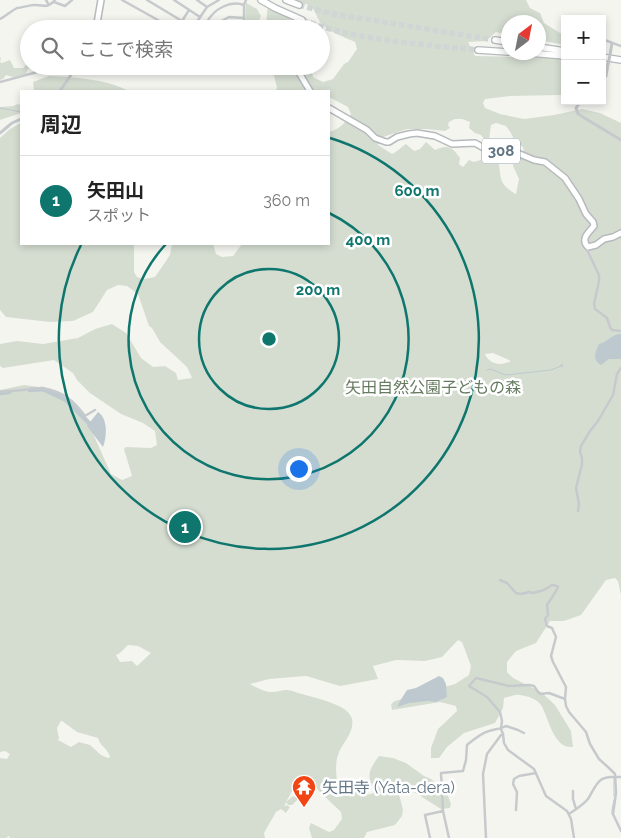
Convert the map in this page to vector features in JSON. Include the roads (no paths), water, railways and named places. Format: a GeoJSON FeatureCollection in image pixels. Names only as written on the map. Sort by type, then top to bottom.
{"type":"FeatureCollection","features":[{"type":"Feature","properties":{"kind":"highway"},"geometry":{"type":"LineString","coordinates":[[98,20],[102,0]]}},
{"type":"Feature","properties":{"kind":"highway"},"geometry":{"type":"LineString","coordinates":[[261,0],[282,12],[302,20]]}},
{"type":"Feature","properties":{"kind":"highway"},"geometry":{"type":"LineString","coordinates":[[286,0],[299,5]]}},
{"type":"Feature","properties":{"kind":"highway"},"geometry":{"type":"LineString","coordinates":[[495,40],[501,41]]}},
{"type":"Feature","properties":{"kind":"highway"},"geometry":{"type":"LineString","coordinates":[[546,48],[561,50]]}},
{"type":"Feature","properties":{"kind":"highway"},"geometry":{"type":"LineString","coordinates":[[478,50],[501,52]]}},
{"type":"Feature","properties":{"kind":"highway"},"geometry":{"type":"LineString","coordinates":[[546,54],[561,56]]}},
{"type":"Feature","properties":{"kind":"highway"},"geometry":{"type":"LineString","coordinates":[[606,60],[621,62]]}},
{"type":"Feature","properties":{"kind":"highway"},"geometry":{"type":"LineString","coordinates":[[300,75],[309,90]]}},
{"type":"Feature","properties":{"kind":"highway","name":"308"},"geometry":{"type":"LineString","coordinates":[[330,109],[367,130],[375,138],[386,142],[397,136],[417,133],[435,136],[452,144],[475,143],[491,152],[515,152],[548,164],[565,178],[579,199],[586,214],[594,222],[594,226],[587,233],[586,244],[588,247]]}},
{"type":"Feature","properties":{"kind":"highway"},"geometry":{"type":"LineString","coordinates":[[588,247],[621,233]]}},
{"type":"Feature","properties":{"kind":"street"},"geometry":{"type":"LineString","coordinates":[[46,0],[49,5]]}},
{"type":"Feature","properties":{"kind":"street"},"geometry":{"type":"LineString","coordinates":[[0,19],[19,8],[32,5],[45,7],[54,1],[65,6],[72,0]]}},
{"type":"Feature","properties":{"kind":"street"},"geometry":{"type":"LineString","coordinates":[[122,0],[159,20]]}},
{"type":"Feature","properties":{"kind":"street"},"geometry":{"type":"LineString","coordinates":[[149,0],[180,20]]}},
{"type":"Feature","properties":{"kind":"street"},"geometry":{"type":"LineString","coordinates":[[174,0],[200,17]]}},
{"type":"Feature","properties":{"kind":"street"},"geometry":{"type":"LineString","coordinates":[[197,0],[207,7]]}},
{"type":"Feature","properties":{"kind":"street"},"geometry":{"type":"LineString","coordinates":[[198,20],[207,7],[219,0]]}},
{"type":"Feature","properties":{"kind":"street"},"geometry":{"type":"LineString","coordinates":[[224,20],[229,17],[244,18],[246,0]]}},
{"type":"Feature","properties":{"kind":"street"},"geometry":{"type":"LineString","coordinates":[[208,20],[211,14],[230,3],[244,5]]}},
{"type":"Feature","properties":{"kind":"street"},"geometry":{"type":"LineString","coordinates":[[183,20],[189,10]]}},
{"type":"Feature","properties":{"kind":"street"},"geometry":{"type":"LineString","coordinates":[[606,41],[621,46]]}},
{"type":"Feature","properties":{"kind":"street"},"geometry":{"type":"LineString","coordinates":[[606,59],[610,56],[612,43]]}},
{"type":"Feature","properties":{"kind":"street"},"geometry":{"type":"LineString","coordinates":[[0,82],[29,75]]}},
{"type":"Feature","properties":{"kind":"street"},"geometry":{"type":"LineString","coordinates":[[61,90],[71,75]]}},
{"type":"Feature","properties":{"kind":"street"},"geometry":{"type":"LineString","coordinates":[[578,105],[576,108],[578,114],[621,140]]}},
{"type":"Feature","properties":{"kind":"street"},"geometry":{"type":"LineString","coordinates":[[0,133],[20,120]]}},
{"type":"Feature","properties":{"kind":"street"},"geometry":{"type":"LineString","coordinates":[[588,247],[587,250],[599,281],[594,304],[595,309],[607,318],[612,330],[621,331]]}},
{"type":"Feature","properties":{"kind":"street"},"geometry":{"type":"LineString","coordinates":[[578,511],[579,504],[576,488],[582,464],[581,446],[613,395],[617,374],[621,368]]}},
{"type":"Feature","properties":{"kind":"street"},"geometry":{"type":"LineString","coordinates":[[0,391],[48,389],[66,396],[76,404],[84,416],[95,410]]}},
{"type":"Feature","properties":{"kind":"street"},"geometry":{"type":"LineString","coordinates":[[500,580],[507,583],[516,593],[520,594],[544,590],[552,585],[558,588],[547,605],[548,615],[544,619],[547,626],[552,628],[556,637],[551,656],[555,667],[566,684],[565,699],[567,708],[586,732],[592,749],[600,762],[609,768],[615,776],[616,793],[613,809],[621,831]]}},
{"type":"Feature","properties":{"kind":"street"},"geometry":{"type":"LineString","coordinates":[[565,699],[549,693],[540,694],[534,686],[528,685],[509,686],[476,678],[469,686],[487,697],[500,712],[501,729],[504,743],[508,750],[532,768],[546,796],[569,814],[574,838]]}},
{"type":"Feature","properties":{"kind":"street"},"geometry":{"type":"LineString","coordinates":[[449,838],[443,812],[441,773],[463,771],[467,745],[490,730],[501,729],[506,726],[524,733]]}},
{"type":"Feature","properties":{"kind":"street"},"geometry":{"type":"LineString","coordinates":[[486,838],[483,774],[487,754],[503,734]]}},
{"type":"Feature","properties":{"kind":"street"},"geometry":{"type":"LineString","coordinates":[[516,810],[517,792],[514,779],[519,776],[536,773]]}},
{"type":"Feature","properties":{"kind":"street"},"geometry":{"type":"LineString","coordinates":[[569,814],[586,801],[600,780],[615,776],[621,777]]}},
{"type":"Feature","properties":{"kind":"street"},"geometry":{"type":"LineString","coordinates":[[573,791],[576,810]]}},
{"type":"Feature","properties":{"kind":"street"},"geometry":{"type":"LineString","coordinates":[[430,838],[425,815],[443,812]]}},
{"type":"Feature","properties":{"kind":"waterway"},"geometry":{"type":"LineString","coordinates":[[0,108],[20,112]]}},
{"type":"Feature","properties":{"kind":"waterway"},"geometry":{"type":"LineString","coordinates":[[487,370],[490,369],[506,375],[551,370],[562,367],[562,364],[561,366]]}},
{"type":"Feature","properties":{"kind":"waterway"},"geometry":{"type":"LineString","coordinates":[[30,390],[43,389],[66,400],[89,423]]}},
{"type":"Feature","properties":{"kind":"waterway"},"geometry":{"type":"LineString","coordinates":[[0,393],[9,392]]}},
{"type":"Feature","properties":{"kind":"waterway"},"geometry":{"type":"LineString","coordinates":[[614,778],[614,796]]}},
{"type":"Feature","properties":{"kind":"waterway"},"geometry":{"type":"LineString","coordinates":[[612,814],[614,800]]}},
{"type":"Feature","properties":{"kind":"tunnel"},"geometry":{"type":"LineString","coordinates":[[299,5],[333,14],[495,40]]}},
{"type":"Feature","properties":{"kind":"tunnel"},"geometry":{"type":"LineString","coordinates":[[330,29],[367,37],[478,50]]}},
{"type":"Feature","properties":{"kind":"place","name":"矢田山"},"geometry":{"type":"Point","coordinates":[185,527]}},
{"type":"Feature","properties":{"kind":"place","name":"矢田寺 (Yata-dera)"},"geometry":{"type":"Point","coordinates":[304,808]}},
{"type":"Feature","properties":{"kind":"park label","name":"矢田自然公園子どもの森"},"geometry":{"type":"Point","coordinates":[433,387]}}]}
